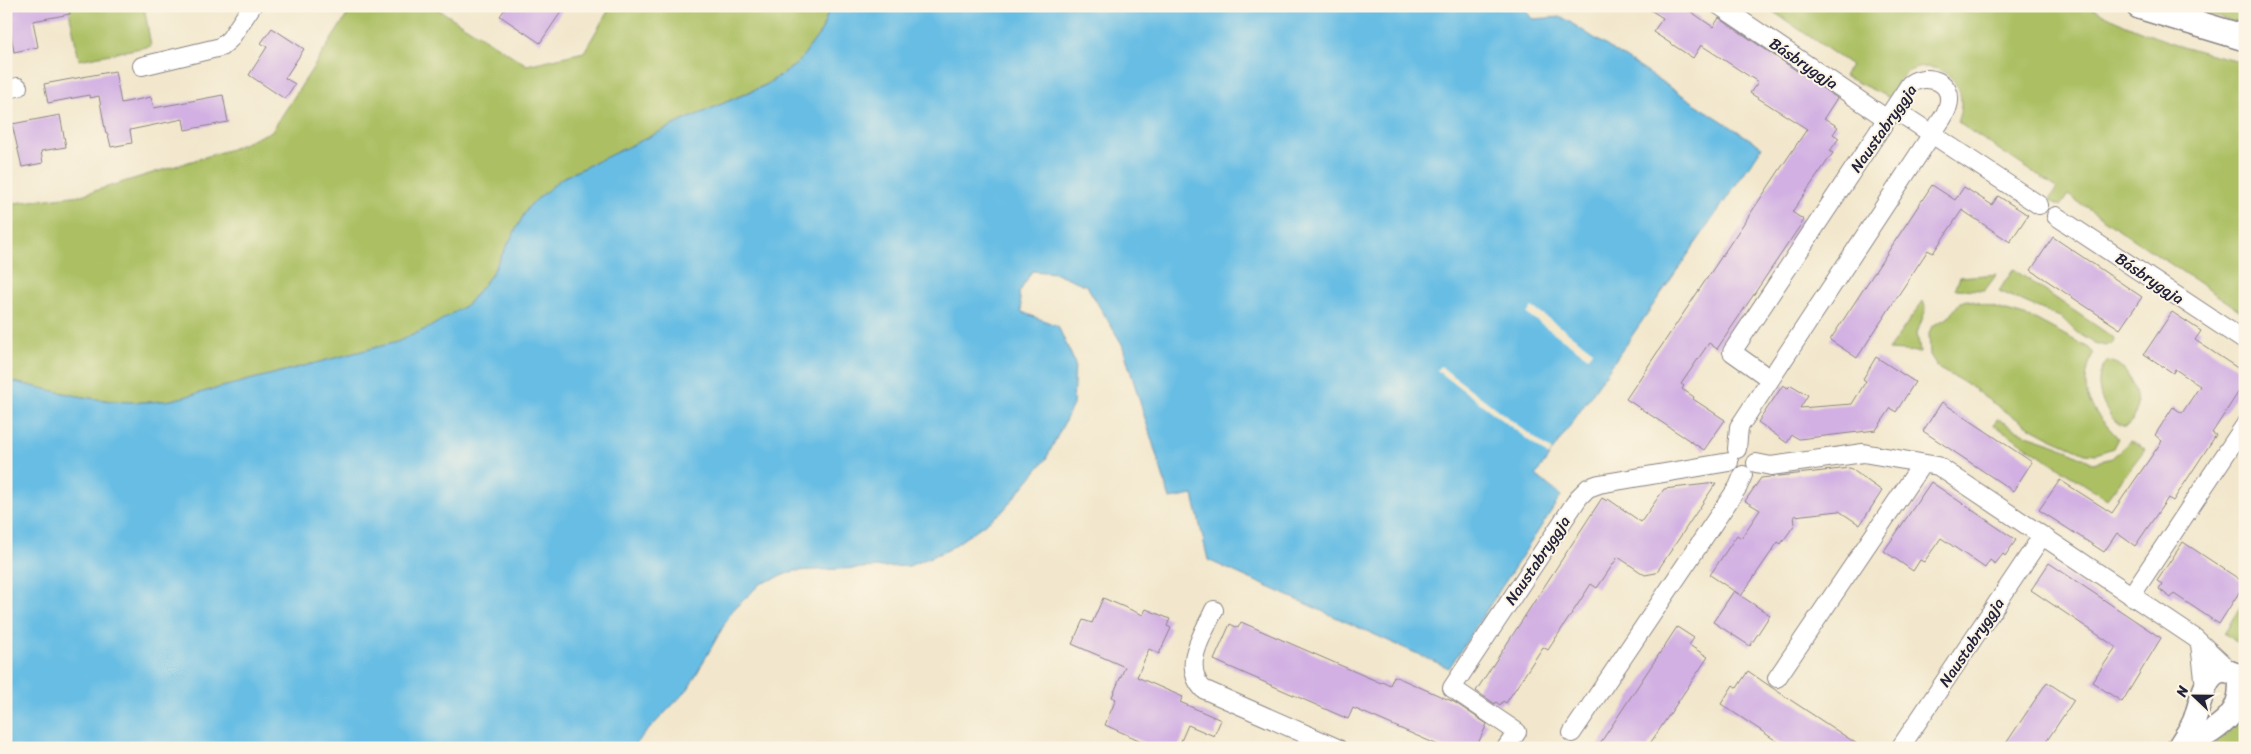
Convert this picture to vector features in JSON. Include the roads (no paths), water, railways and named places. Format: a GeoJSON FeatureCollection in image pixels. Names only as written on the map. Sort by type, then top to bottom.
{"type":"FeatureCollection","features":[{"type":"Feature","properties":{"kind":"main road"},"geometry":{"type":"LineString","coordinates":[[2144,8],[2245,38]]}},
{"type":"Feature","properties":{"kind":"main road"},"geometry":{"type":"LineString","coordinates":[[2144,8],[2208,39],[2245,51]]}},
{"type":"Feature","properties":{"kind":"street"},"geometry":{"type":"LineString","coordinates":[[142,66],[221,47],[230,39],[252,6]]}},
{"type":"Feature","properties":{"kind":"street","name":"Básbryggja"},"geometry":{"type":"LineString","coordinates":[[1720,6],[1890,114],[1932,134],[2039,204]]}},
{"type":"Feature","properties":{"kind":"street","name":"Naustabryggja"},"geometry":{"type":"LineString","coordinates":[[1506,748],[1516,732],[1452,688],[1579,497],[1588,488],[1599,484],[1733,456],[1739,427],[1932,134],[1949,105],[1947,91],[1938,80],[1931,78],[1916,80],[1910,84],[1732,352],[1770,379]]}},
{"type":"Feature","properties":{"kind":"street","name":"Básbryggja"},"geometry":{"type":"LineString","coordinates":[[2056,216],[2245,341]]}},
{"type":"Feature","properties":{"kind":"street"},"geometry":{"type":"LineString","coordinates":[[2131,596],[2245,426]]}},
{"type":"Feature","properties":{"kind":"street"},"geometry":{"type":"LineString","coordinates":[[1572,734],[1750,469],[1752,452],[1745,448],[1733,456],[1732,470],[1750,469],[1863,453],[1938,466],[2131,596],[2200,644],[2238,674],[2241,689],[2238,702],[2232,714],[2213,731],[2184,748]]}},
{"type":"Feature","properties":{"kind":"street"},"geometry":{"type":"LineString","coordinates":[[1777,678],[1922,464]]}},
{"type":"Feature","properties":{"kind":"street","name":"Naustabryggja"},"geometry":{"type":"LineString","coordinates":[[1900,748],[2042,536]]}},
{"type":"Feature","properties":{"kind":"street"},"geometry":{"type":"LineString","coordinates":[[1214,610],[1194,658],[1193,675],[1197,683],[1203,689],[1337,748]]}},
{"type":"Feature","properties":{"kind":"street"},"geometry":{"type":"LineString","coordinates":[[2200,644],[2205,687]]}},
{"type":"Feature","properties":{"kind":"street"},"geometry":{"type":"LineString","coordinates":[[2178,748],[2193,723],[2205,687],[2219,672],[2238,674]]}},
{"type":"Feature","properties":{"kind":"water"},"geometry":{"type":"Polygon","coordinates":[[[830,6],[1523,6],[1532,19],[1562,17],[1762,147],[1536,475],[1561,496],[1449,668],[1208,560],[1193,495],[1170,499],[1122,344],[1087,286],[1056,273],[1032,271],[1019,293],[1022,312],[1058,326],[1075,363],[1073,405],[1046,459],[1003,511],[948,550],[909,566],[794,571],[760,584],[732,611],[688,689],[631,748],[6,748],[6,380],[109,401],[150,402],[172,400],[397,342],[430,327],[468,304],[491,275],[528,207],[562,178],[687,119],[766,85],[797,64],[822,30],[830,6]]]}}]}
